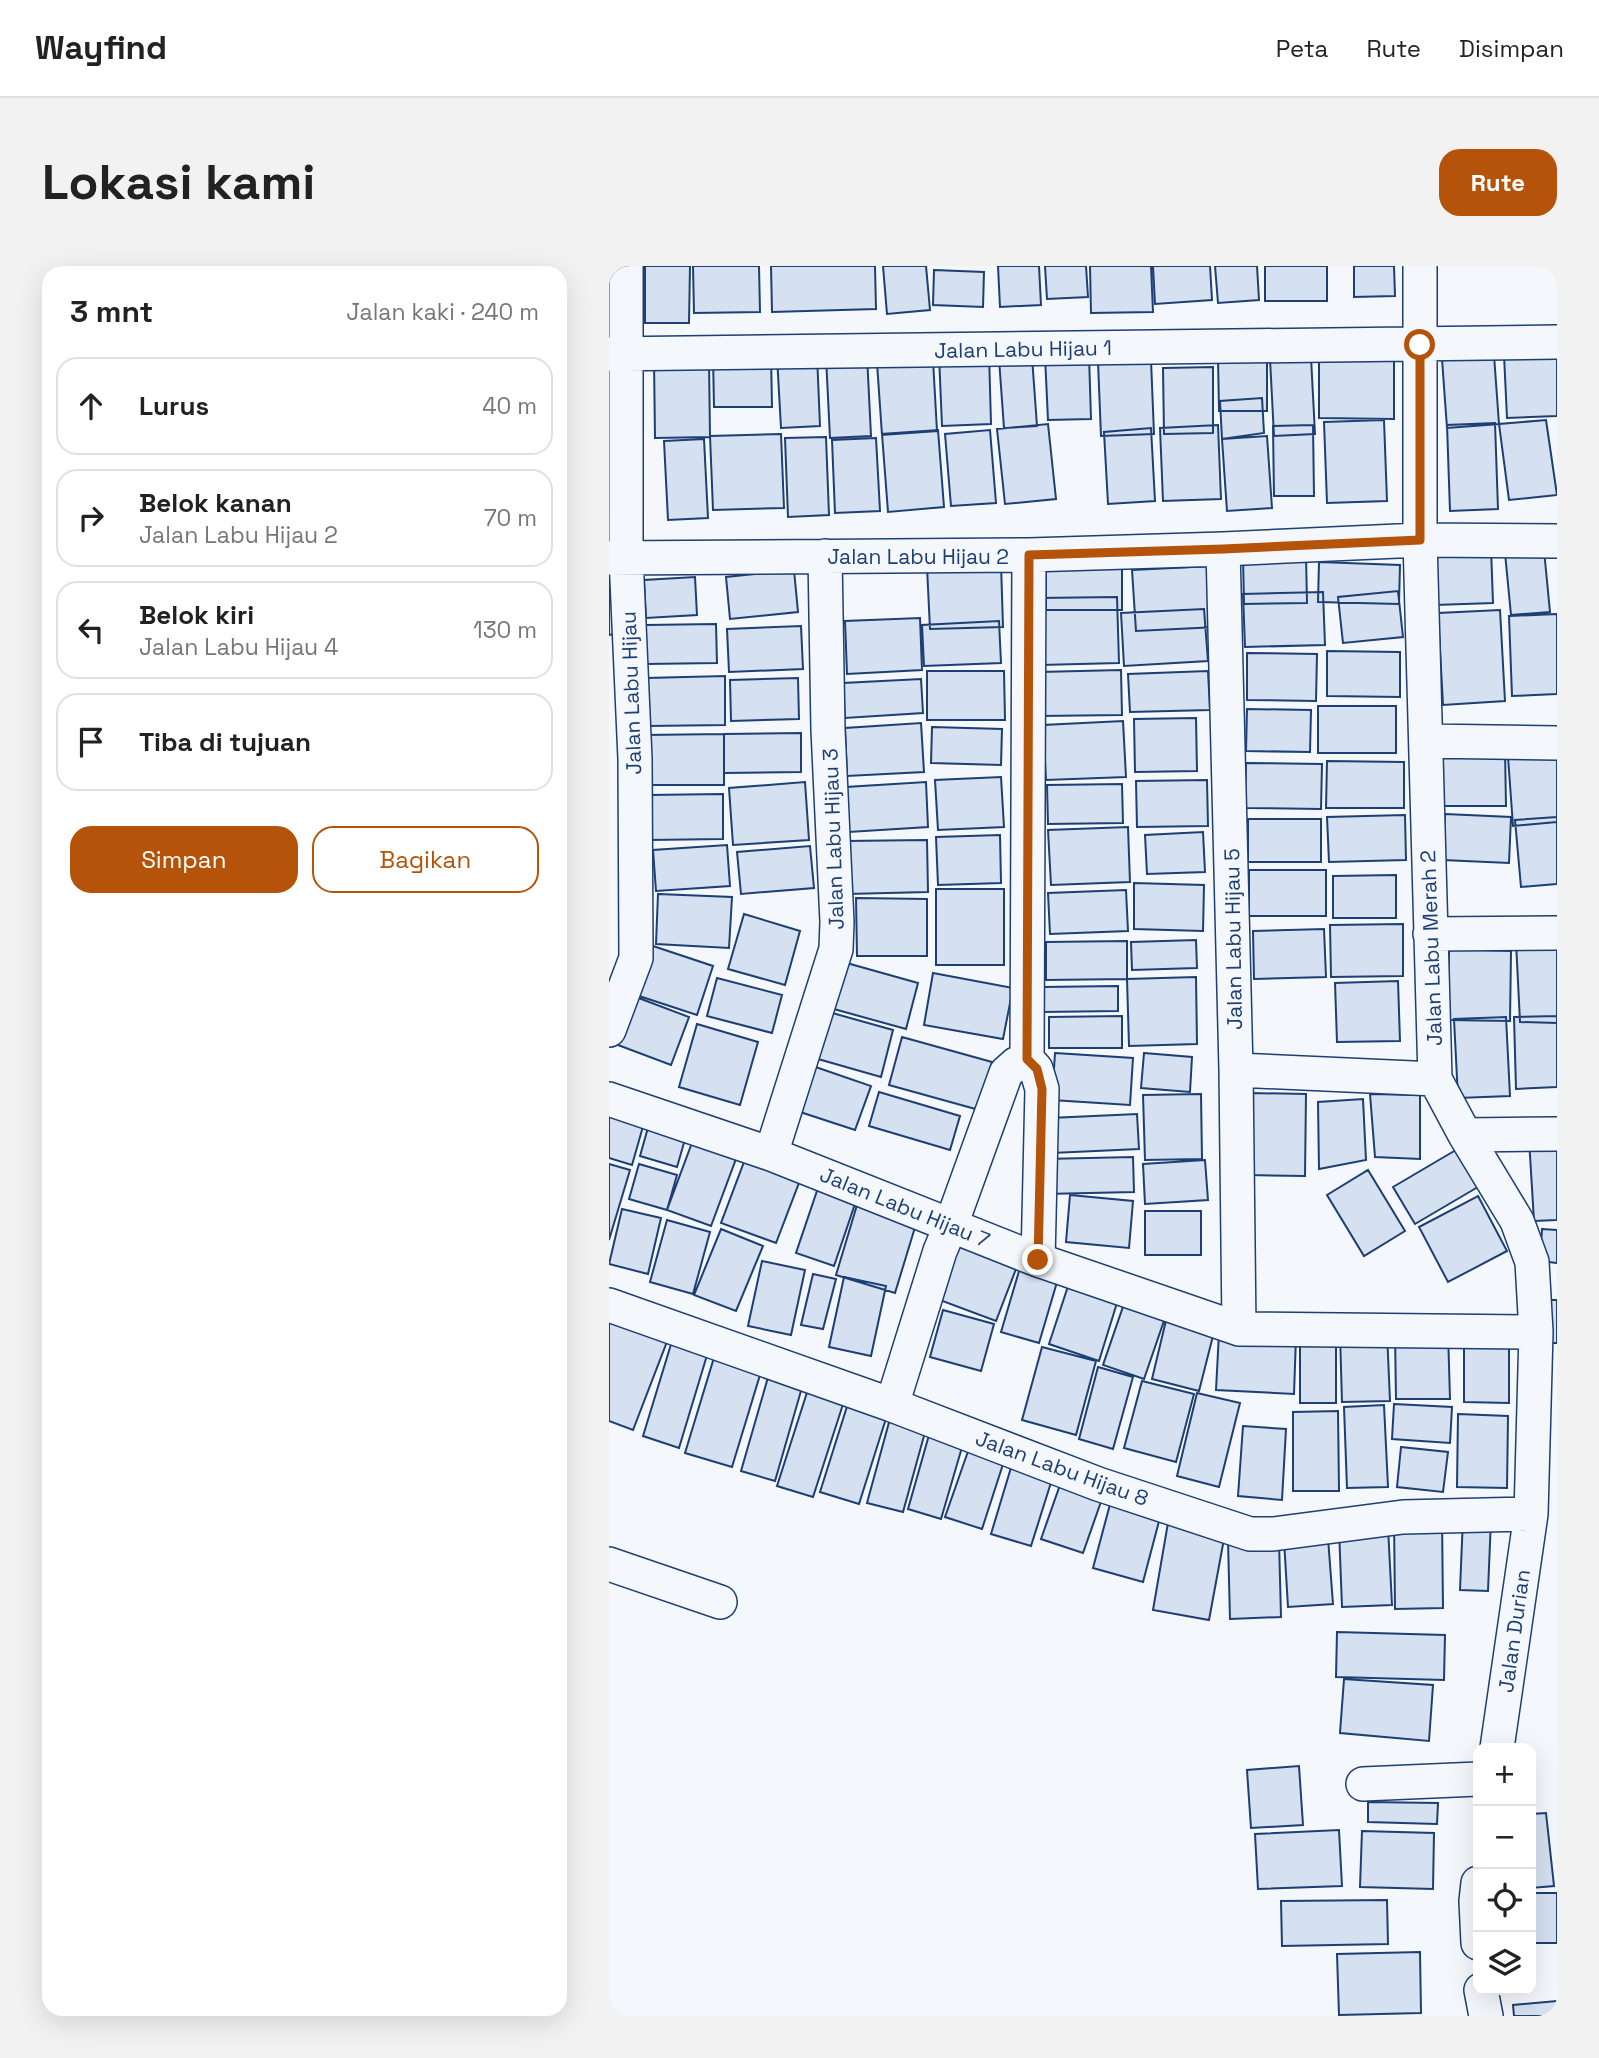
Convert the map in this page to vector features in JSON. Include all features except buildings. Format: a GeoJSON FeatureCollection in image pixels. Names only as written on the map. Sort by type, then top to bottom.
{"type":"FeatureCollection","features":[{"type":"Feature","properties":{"kind":"street","name":"Jalan Labu Hijau"},"geometry":{"type":"LineString","coordinates":[[609,1030],[623,959],[617,557],[618,353],[627,266]]}},
{"type":"Feature","properties":{"kind":"street","name":"Jalan Labu Merah 2"},"geometry":{"type":"LineString","coordinates":[[1420,266],[1420,540],[1434,1079],[1517,1221],[1525,1240],[1532,1262],[1536,1332]]}},
{"type":"Feature","properties":{"kind":"street","name":"Jalan Labu Hijau 1"},"geometry":{"type":"LineString","coordinates":[[618,353],[1557,342]]}},
{"type":"Feature","properties":{"kind":"street","name":"Jalan Labu Hijau 2"},"geometry":{"type":"LineString","coordinates":[[617,557],[1029,555],[1420,540],[1557,541]]}},
{"type":"Feature","properties":{"kind":"street","name":"Jalan Labu Hijau 5"},"geometry":{"type":"LineString","coordinates":[[1223,549],[1236,1070],[1239,1329]]}},
{"type":"Feature","properties":{"kind":"street"},"geometry":{"type":"LineString","coordinates":[[1029,555],[1027,1059],[1037,1069],[1042,1089],[1038,1260]]}},
{"type":"Feature","properties":{"kind":"street","name":"Jalan Labu Hijau 3"},"geometry":{"type":"LineString","coordinates":[[771,1154],[836,948],[825,556]]}},
{"type":"Feature","properties":{"kind":"street"},"geometry":{"type":"LineString","coordinates":[[1426,741],[1557,743]]}},
{"type":"Feature","properties":{"kind":"street"},"geometry":{"type":"LineString","coordinates":[[1430,934],[1557,933]]}},
{"type":"Feature","properties":{"kind":"street"},"geometry":{"type":"LineString","coordinates":[[892,1405],[940,1251],[1006,1073],[1027,1059]]}},
{"type":"Feature","properties":{"kind":"street"},"geometry":{"type":"LineString","coordinates":[[1236,1070],[1434,1079]]}},
{"type":"Feature","properties":{"kind":"street","name":"Jalan Labu Hijau 7"},"geometry":{"type":"LineString","coordinates":[[609,1099],[771,1154],[1038,1260],[1239,1329],[1536,1332]]}},
{"type":"Feature","properties":{"kind":"street"},"geometry":{"type":"LineString","coordinates":[[1465,1135],[1557,1134]]}},
{"type":"Feature","properties":{"kind":"street","name":"Jalan Labu Hijau 8"},"geometry":{"type":"LineString","coordinates":[[609,1305],[892,1405],[1098,1484],[1251,1534],[1273,1534],[1403,1517],[1531,1514]]}},
{"type":"Feature","properties":{"kind":"street","name":"Jalan Durian"},"geometry":{"type":"LineString","coordinates":[[1498,1743],[1531,1514],[1536,1332]]}},
{"type":"Feature","properties":{"kind":"street"},"geometry":{"type":"LineString","coordinates":[[609,1564],[720,1602]]}},
{"type":"Feature","properties":{"kind":"street"},"geometry":{"type":"LineString","coordinates":[[1363,1784],[1473,1779]]}},
{"type":"Feature","properties":{"kind":"street"},"geometry":{"type":"LineString","coordinates":[[1482,1995],[1486,2016]]}},
{"type":"Feature","properties":{"kind":"route"},"geometry":{"type":"LineString","coordinates":[[1038,1260],[1042,1089],[1037,1069],[1027,1059],[1029,555],[1420,540],[1420,345]]}}]}
